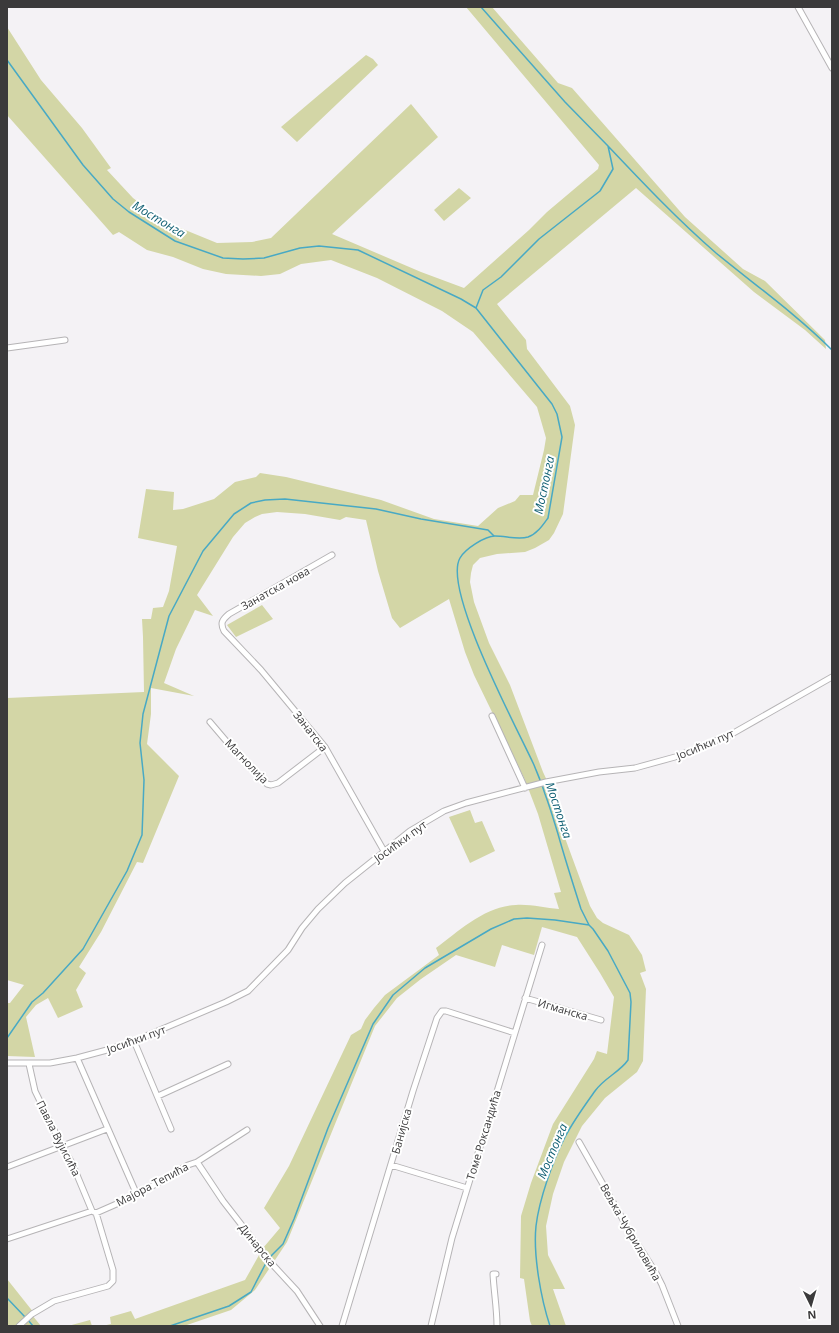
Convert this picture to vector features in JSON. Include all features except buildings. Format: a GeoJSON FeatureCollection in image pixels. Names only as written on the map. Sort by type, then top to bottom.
{"type":"FeatureCollection","features":[{"type":"Feature","properties":{"kind":"street"},"geometry":{"type":"LineString","coordinates":[[798,7],[832,68]]}},
{"type":"Feature","properties":{"kind":"street"},"geometry":{"type":"LineString","coordinates":[[7,348],[65,340]]}},
{"type":"Feature","properties":{"kind":"street","name":"Занатска нова"},"geometry":{"type":"LineString","coordinates":[[221,624],[222,620],[229,614],[332,555]]}},
{"type":"Feature","properties":{"kind":"street","name":"Занатска"},"geometry":{"type":"LineString","coordinates":[[221,624],[224,632],[261,670],[325,747],[384,851]]}},
{"type":"Feature","properties":{"kind":"street","name":"Јосићки пут"},"geometry":{"type":"LineString","coordinates":[[7,1063],[50,1063],[77,1058],[134,1041],[226,1002],[248,991],[288,950],[302,928],[326,901],[345,883],[410,831],[444,811],[466,803],[546,782],[599,772],[635,768],[676,757],[730,735],[832,677]]}},
{"type":"Feature","properties":{"kind":"street"},"geometry":{"type":"LineString","coordinates":[[492,716],[527,788]]}},
{"type":"Feature","properties":{"kind":"street","name":"Магнолија"},"geometry":{"type":"LineString","coordinates":[[210,722],[267,784],[271,785],[278,782],[325,747]]}},
{"type":"Feature","properties":{"kind":"street","name":"Томе Роксандића"},"geometry":{"type":"LineString","coordinates":[[431,1326],[452,1238],[466,1188],[542,945]]}},
{"type":"Feature","properties":{"kind":"street","name":"Игманска"},"geometry":{"type":"LineString","coordinates":[[525,998],[601,1020]]}},
{"type":"Feature","properties":{"kind":"street","name":"Банијска"},"geometry":{"type":"LineString","coordinates":[[342,1326],[413,1091],[437,1018],[442,1011],[446,1010],[515,1033]]}},
{"type":"Feature","properties":{"kind":"street"},"geometry":{"type":"LineString","coordinates":[[134,1041],[171,1128]]}},
{"type":"Feature","properties":{"kind":"street"},"geometry":{"type":"LineString","coordinates":[[77,1058],[137,1194]]}},
{"type":"Feature","properties":{"kind":"street","name":"Павла Вујисића"},"geometry":{"type":"LineString","coordinates":[[20,1325],[32,1314],[54,1301],[108,1286],[113,1281],[113,1270],[94,1212],[72,1163],[62,1146],[36,1091],[29,1064]]}},
{"type":"Feature","properties":{"kind":"street"},"geometry":{"type":"LineString","coordinates":[[158,1096],[228,1064]]}},
{"type":"Feature","properties":{"kind":"street"},"geometry":{"type":"LineString","coordinates":[[7,1167],[108,1129]]}},
{"type":"Feature","properties":{"kind":"street","name":"Мајора Тепића"},"geometry":{"type":"LineString","coordinates":[[7,1239],[94,1212],[137,1194],[188,1165],[197,1162],[247,1130]]}},
{"type":"Feature","properties":{"kind":"street","name":"Вељка Чубриловића"},"geometry":{"type":"LineString","coordinates":[[579,1142],[630,1232],[656,1273],[678,1326]]}},
{"type":"Feature","properties":{"kind":"street","name":"Динарска"},"geometry":{"type":"LineString","coordinates":[[197,1162],[223,1201],[272,1264],[297,1291],[320,1326]]}},
{"type":"Feature","properties":{"kind":"street"},"geometry":{"type":"LineString","coordinates":[[391,1164],[466,1188]]}},
{"type":"Feature","properties":{"kind":"street"},"geometry":{"type":"LineString","coordinates":[[496,1274],[493,1274],[497,1308],[497,1326]]}},
{"type":"Feature","properties":{"kind":"green space"},"geometry":{"type":"Polygon","coordinates":[[[466,7],[492,7],[558,83],[572,88],[685,217],[743,269],[765,281],[825,340],[826,349],[805,330],[754,292],[636,188],[497,304],[526,340],[527,349],[570,406],[575,425],[563,514],[554,533],[549,540],[525,552],[497,554],[480,558],[473,565],[470,582],[474,602],[489,643],[510,685],[550,787],[554,808],[590,906],[597,918],[603,923],[629,935],[642,955],[646,971],[640,973],[646,989],[643,1061],[637,1072],[605,1098],[582,1126],[564,1162],[553,1194],[546,1226],[548,1255],[565,1289],[553,1289],[566,1326],[532,1326],[524,1279],[520,1278],[521,1216],[531,1183],[553,1124],[594,1059],[597,1051],[607,1054],[614,997],[577,937],[542,927],[534,955],[502,945],[495,967],[456,955],[421,979],[397,998],[375,1026],[287,1242],[255,1290],[231,1310],[184,1326],[102,1326],[111,1324],[110,1317],[131,1311],[135,1319],[245,1280],[263,1248],[280,1228],[264,1208],[289,1166],[351,1035],[361,1029],[365,1020],[385,995],[439,955],[436,948],[473,920],[505,906],[527,905],[559,909],[554,893],[561,892],[538,814],[525,780],[474,675],[465,652],[449,599],[400,628],[392,618],[378,571],[366,520],[346,517],[340,520],[305,514],[277,512],[262,514],[245,523],[233,537],[197,595],[213,616],[195,610],[176,649],[164,683],[194,696],[151,688],[151,714],[147,744],[179,776],[143,863],[137,862],[101,932],[79,967],[86,973],[76,990],[83,1007],[58,1018],[48,998],[36,1005],[26,1017],[35,1057],[7,1056],[7,1003],[10,1003],[24,985],[7,980],[7,698],[144,692],[142,619],[151,619],[153,608],[163,607],[169,591],[177,546],[138,538],[146,489],[174,492],[173,510],[183,509],[214,499],[235,482],[256,477],[260,473],[286,477],[381,500],[434,519],[478,526],[498,508],[515,501],[520,495],[533,495],[546,438],[537,407],[473,332],[442,311],[377,278],[331,260],[301,264],[280,274],[261,276],[226,274],[203,269],[173,257],[147,250],[119,232],[113,235],[7,115],[7,27],[41,80],[82,128],[111,168],[107,170],[133,198],[154,214],[173,225],[217,243],[252,242],[271,238],[411,104],[438,137],[332,234],[421,272],[464,288],[547,212],[598,169],[599,165],[466,7]]]}},
{"type":"Feature","properties":{"kind":"green space"},"geometry":{"type":"Polygon","coordinates":[[[366,55],[373,59],[378,65],[297,142],[281,127],[366,55]]]}},
{"type":"Feature","properties":{"kind":"green space"},"geometry":{"type":"Polygon","coordinates":[[[459,188],[471,198],[444,221],[434,210],[459,188]]]}},
{"type":"Feature","properties":{"kind":"green space"},"geometry":{"type":"Polygon","coordinates":[[[262,605],[273,619],[236,637],[227,625],[262,605]]]}},
{"type":"Feature","properties":{"kind":"green space"},"geometry":{"type":"Polygon","coordinates":[[[470,810],[475,823],[482,821],[495,851],[470,863],[449,817],[470,810]]]}},
{"type":"Feature","properties":{"kind":"green space"},"geometry":{"type":"Polygon","coordinates":[[[7,1279],[34,1313],[32,1315],[41,1326],[27,1326],[24,1323],[20,1326],[7,1326],[7,1279]]]}},
{"type":"Feature","properties":{"kind":"green space"},"geometry":{"type":"Polygon","coordinates":[[[90,1320],[92,1326],[68,1326],[90,1320]]]}},
{"type":"Feature","properties":{"kind":"waterway"},"geometry":{"type":"LineString","coordinates":[[476,308],[483,290],[501,277],[539,239],[600,191],[613,169],[608,146],[565,102],[481,7]]}},
{"type":"Feature","properties":{"kind":"waterway","name":"Мостонга"},"geometry":{"type":"LineString","coordinates":[[7,60],[83,165],[113,199],[129,212],[175,241],[223,258],[264,258],[300,248],[319,246],[358,250],[461,299],[476,308],[552,404],[557,414],[562,437],[548,518],[537,532],[531,536],[524,538],[495,536],[486,538],[476,544],[466,551],[460,558],[457,574],[471,628],[484,660],[534,765],[541,783],[581,909],[589,925],[608,951],[630,993],[631,1002],[628,1060],[621,1068],[599,1086],[583,1107],[565,1137],[556,1157],[540,1204],[535,1238],[537,1263],[541,1290],[550,1326]]}},
{"type":"Feature","properties":{"kind":"waterway"},"geometry":{"type":"LineString","coordinates":[[608,146],[688,228],[716,253],[790,312],[832,350]]}},
{"type":"Feature","properties":{"kind":"waterway"},"geometry":{"type":"LineString","coordinates":[[7,1038],[32,1002],[43,993],[83,949],[127,871],[142,835],[144,780],[140,743],[143,714],[169,616],[203,551],[234,514],[251,503],[265,500],[285,499],[376,509],[421,519],[488,530],[494,536]]}},
{"type":"Feature","properties":{"kind":"waterway"},"geometry":{"type":"LineString","coordinates":[[269,1258],[283,1244],[294,1219],[328,1128],[373,1024],[393,995],[425,968],[491,929],[514,919],[527,918],[555,920],[589,925]]}},
{"type":"Feature","properties":{"kind":"waterway"},"geometry":{"type":"LineString","coordinates":[[170,1326],[229,1306],[251,1292],[267,1261]]}},
{"type":"Feature","properties":{"kind":"waterway"},"geometry":{"type":"LineString","coordinates":[[7,1298],[25,1317]]}},
{"type":"Feature","properties":{"kind":"waterway"},"geometry":{"type":"LineString","coordinates":[[28,1320],[33,1326]]}}]}
